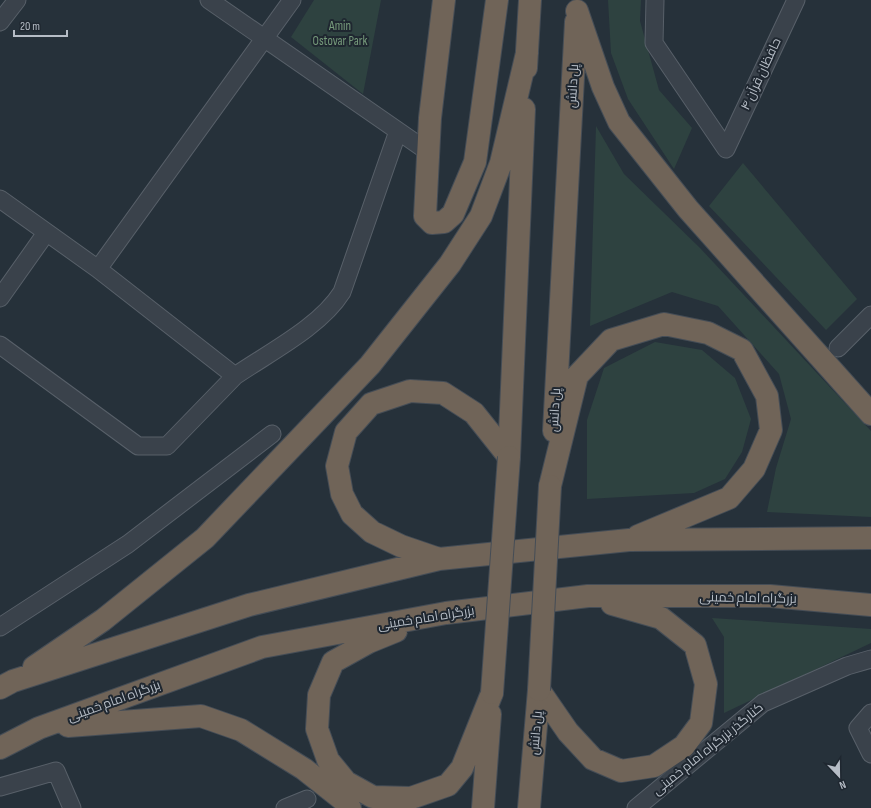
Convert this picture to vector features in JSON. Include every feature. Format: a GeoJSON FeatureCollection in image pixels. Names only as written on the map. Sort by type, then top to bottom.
{"type":"FeatureCollection","features":[{"type":"Feature","properties":{"kind":"highway"},"geometry":{"type":"LineString","coordinates":[[444,0],[427,151],[425,216],[432,223],[444,222],[453,214],[475,162],[498,0]]}},
{"type":"Feature","properties":{"kind":"highway"},"geometry":{"type":"LineString","coordinates":[[483,808],[509,457],[526,53],[530,0]]}},
{"type":"Feature","properties":{"kind":"highway"},"geometry":{"type":"LineString","coordinates":[[577,6],[602,88],[619,122],[688,209],[871,414]]}},
{"type":"Feature","properties":{"kind":"highway","name":"پل دانش"},"geometry":{"type":"LineString","coordinates":[[529,808],[539,690],[577,6]]}},
{"type":"Feature","properties":{"kind":"highway"},"geometry":{"type":"LineString","coordinates":[[6,685],[103,620],[205,538],[370,365],[450,264],[481,216],[501,163],[526,53]]}},
{"type":"Feature","properties":{"kind":"highway"},"geometry":{"type":"LineString","coordinates":[[550,486],[577,376],[611,340],[664,324],[708,333],[742,350],[767,396],[771,430],[754,469],[729,498],[628,540]]}},
{"type":"Feature","properties":{"kind":"highway"},"geometry":{"type":"LineString","coordinates":[[439,559],[402,546],[372,532],[352,514],[342,494],[337,466],[346,432],[371,404],[410,391],[443,393],[474,413],[509,457]]}},
{"type":"Feature","properties":{"kind":"highway"},"geometry":{"type":"LineString","coordinates":[[6,685],[249,605],[439,559],[628,540],[871,538]]}},
{"type":"Feature","properties":{"kind":"highway"},"geometry":{"type":"LineString","coordinates":[[539,690],[568,732],[593,759],[621,771],[654,766],[684,746],[701,723],[706,684],[695,645],[661,618],[588,596]]}},
{"type":"Feature","properties":{"kind":"highway","name":"بزرگراه امام خمینی"},"geometry":{"type":"LineString","coordinates":[[0,748],[39,728],[262,646],[446,613],[588,596],[770,596],[871,605]]}},
{"type":"Feature","properties":{"kind":"highway"},"geometry":{"type":"LineString","coordinates":[[446,613],[369,642],[333,662],[319,695],[317,729],[328,760],[346,782],[373,797],[411,798],[448,785],[462,768],[492,693]]}},
{"type":"Feature","properties":{"kind":"highway"},"geometry":{"type":"LineString","coordinates":[[39,728],[201,716],[241,730],[292,761],[342,799],[350,808]]}},
{"type":"Feature","properties":{"kind":"street"},"geometry":{"type":"LineString","coordinates":[[0,22],[17,0]]}},
{"type":"Feature","properties":{"kind":"street"},"geometry":{"type":"LineString","coordinates":[[209,0],[427,151]]}},
{"type":"Feature","properties":{"kind":"street"},"geometry":{"type":"LineString","coordinates":[[98,269],[266,39],[292,0]]}},
{"type":"Feature","properties":{"kind":"street","name":"حافظان قرآن ۴"},"geometry":{"type":"LineString","coordinates":[[655,0],[654,43],[726,149],[796,0]]}},
{"type":"Feature","properties":{"kind":"street"},"geometry":{"type":"LineString","coordinates":[[0,345],[138,446],[167,446],[235,376],[316,322],[332,307],[342,292],[398,131]]}},
{"type":"Feature","properties":{"kind":"street"},"geometry":{"type":"LineString","coordinates":[[0,199],[98,269],[235,376]]}},
{"type":"Feature","properties":{"kind":"street"},"geometry":{"type":"LineString","coordinates":[[0,298],[46,233]]}},
{"type":"Feature","properties":{"kind":"street"},"geometry":{"type":"LineString","coordinates":[[838,348],[871,315]]}},
{"type":"Feature","properties":{"kind":"street"},"geometry":{"type":"LineString","coordinates":[[0,627],[128,544],[272,434]]}},
{"type":"Feature","properties":{"kind":"street","name":"کنارگذر بزرگراه امام خمینی"},"geometry":{"type":"LineString","coordinates":[[636,808],[763,703],[847,666],[871,659]]}},
{"type":"Feature","properties":{"kind":"street"},"geometry":{"type":"LineString","coordinates":[[871,713],[858,728],[871,754]]}},
{"type":"Feature","properties":{"kind":"street"},"geometry":{"type":"LineString","coordinates":[[0,787],[56,771],[72,808]]}},
{"type":"Feature","properties":{"kind":"street"},"geometry":{"type":"LineString","coordinates":[[285,808],[307,799]]}},
{"type":"Feature","properties":{"kind":"green space","name":"Amin Ostovar Park"},"geometry":{"type":"Polygon","coordinates":[[[314,0],[381,0],[363,94],[291,37],[314,0]]]}},
{"type":"Feature","properties":{"kind":"green space"},"geometry":{"type":"Polygon","coordinates":[[[608,0],[641,0],[640,21],[659,90],[692,128],[674,169],[628,99],[611,53],[608,0]]]}},
{"type":"Feature","properties":{"kind":"green space"},"geometry":{"type":"Polygon","coordinates":[[[596,126],[624,174],[700,248],[871,431],[871,517],[767,512],[776,468],[791,419],[779,374],[718,306],[672,292],[590,326],[596,126]]]}},
{"type":"Feature","properties":{"kind":"green space"},"geometry":{"type":"Polygon","coordinates":[[[743,163],[857,299],[826,330],[709,206],[743,163]]]}},
{"type":"Feature","properties":{"kind":"green space"},"geometry":{"type":"Polygon","coordinates":[[[655,342],[702,350],[735,378],[751,419],[742,452],[725,479],[694,493],[587,499],[587,420],[604,368],[655,342]]]}},
{"type":"Feature","properties":{"kind":"green space"},"geometry":{"type":"Polygon","coordinates":[[[712,618],[871,629],[871,643],[724,713],[724,637],[712,618]]]}}]}
